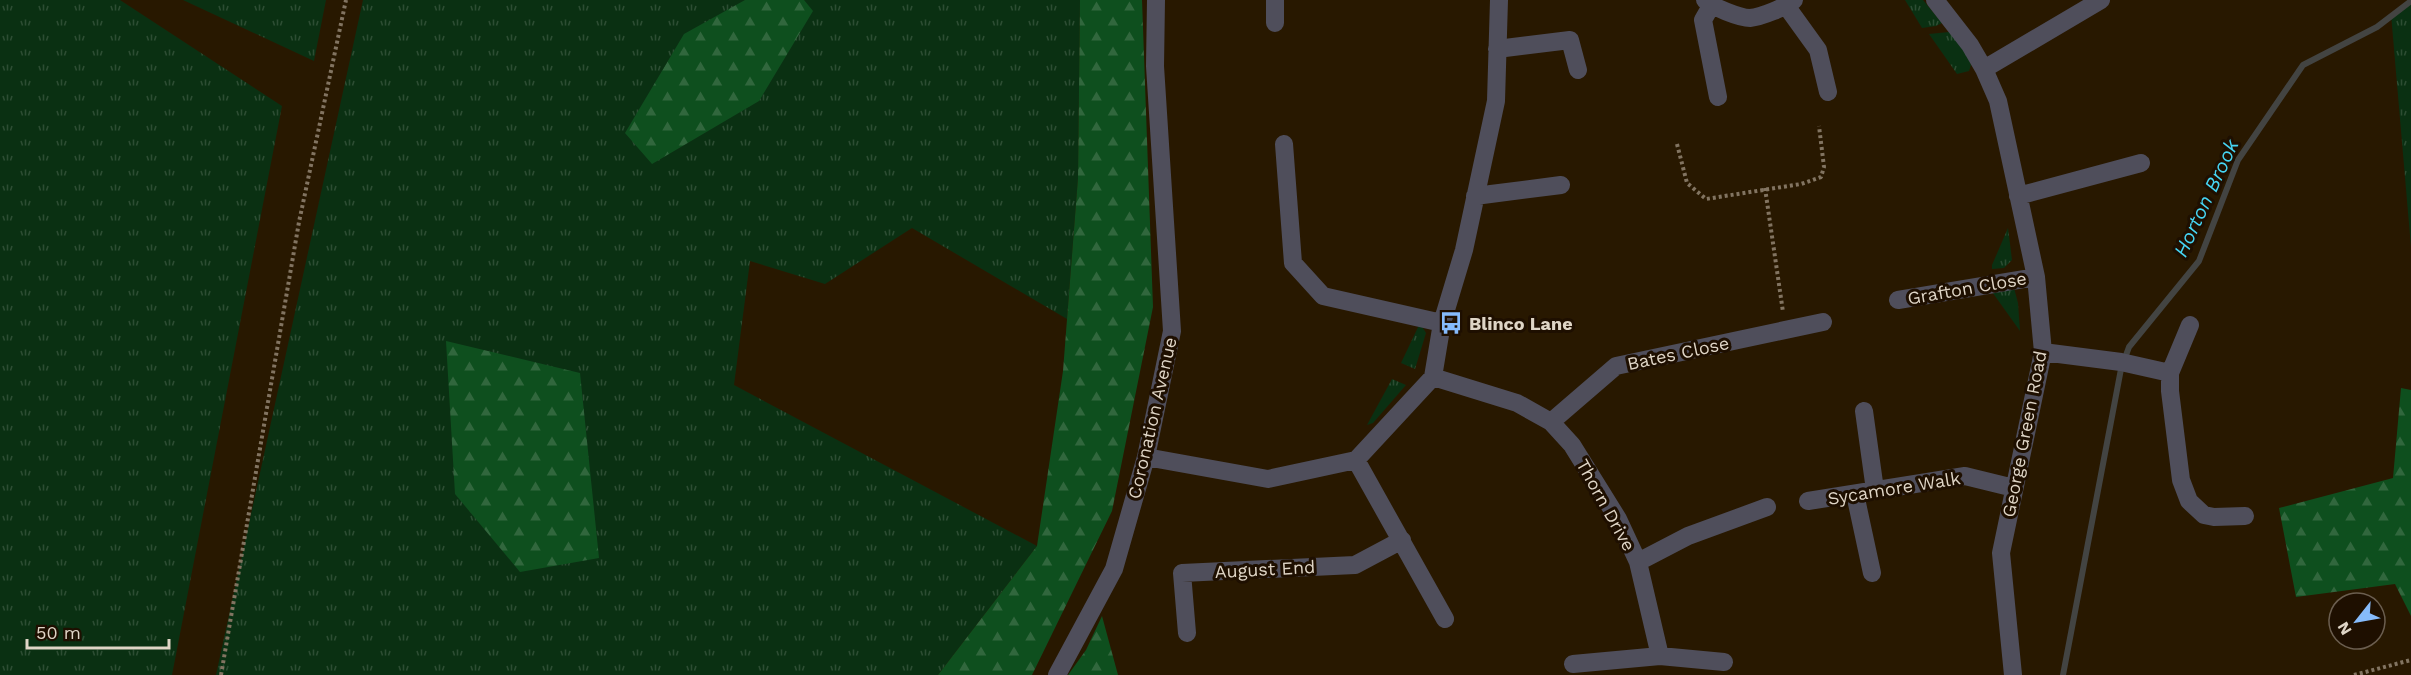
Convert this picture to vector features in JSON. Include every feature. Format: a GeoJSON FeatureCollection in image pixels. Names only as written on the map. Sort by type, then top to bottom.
{"type":"FeatureCollection","features":[{"type":"Feature","properties":{"kind":"street","name":"Coronation Avenue"},"geometry":{"type":"LineString","coordinates":[[1057,675],[1114,569],[1146,457],[1172,331],[1155,66],[1156,0]]}},
{"type":"Feature","properties":{"kind":"street"},"geometry":{"type":"LineString","coordinates":[[1275,0],[1275,23]]}},
{"type":"Feature","properties":{"kind":"street"},"geometry":{"type":"LineString","coordinates":[[1146,457],[1268,479],[1356,460],[1433,377],[1442,323],[1464,250],[1496,101],[1499,0]]}},
{"type":"Feature","properties":{"kind":"street","name":"George Green Road"},"geometry":{"type":"LineString","coordinates":[[1935,0],[1970,45],[1998,101],[2036,277],[2043,352],[2001,554],[2013,675]]}},
{"type":"Feature","properties":{"kind":"street"},"geometry":{"type":"LineString","coordinates":[[1984,69],[2101,0]]}},
{"type":"Feature","properties":{"kind":"street"},"geometry":{"type":"LineString","coordinates":[[1718,97],[1702,20],[1708,3],[1749,18],[1791,3],[1818,50],[1828,92]]}},
{"type":"Feature","properties":{"kind":"street"},"geometry":{"type":"LineString","coordinates":[[1497,49],[1570,40],[1578,70]]}},
{"type":"Feature","properties":{"kind":"street"},"geometry":{"type":"LineString","coordinates":[[1284,144],[1293,263],[1323,296],[1442,323]]}},
{"type":"Feature","properties":{"kind":"street"},"geometry":{"type":"LineString","coordinates":[[2018,196],[2141,164]]}},
{"type":"Feature","properties":{"kind":"street"},"geometry":{"type":"LineString","coordinates":[[1475,196],[1561,185]]}},
{"type":"Feature","properties":{"kind":"street","name":"Grafton Close"},"geometry":{"type":"LineString","coordinates":[[1898,300],[2036,277]]}},
{"type":"Feature","properties":{"kind":"street","name":"Bates Close"},"geometry":{"type":"LineString","coordinates":[[1551,422],[1616,366],[1823,322]]}},
{"type":"Feature","properties":{"kind":"street"},"geometry":{"type":"LineString","coordinates":[[2190,326],[2170,373],[2170,391],[2180,471],[2189,501],[2204,515],[2245,516]]}},
{"type":"Feature","properties":{"kind":"street"},"geometry":{"type":"LineString","coordinates":[[2043,352],[2121,362],[2170,373]]}},
{"type":"Feature","properties":{"kind":"street","name":"Thorn Drive"},"geometry":{"type":"LineString","coordinates":[[1433,377],[1517,403],[1551,422],[1578,454],[1618,519],[1638,562],[1660,656]]}},
{"type":"Feature","properties":{"kind":"street"},"geometry":{"type":"LineString","coordinates":[[1864,411],[1875,490]]}},
{"type":"Feature","properties":{"kind":"street"},"geometry":{"type":"LineString","coordinates":[[1356,460],[1445,619]]}},
{"type":"Feature","properties":{"kind":"street","name":"Sycamore Walk"},"geometry":{"type":"LineString","coordinates":[[1808,501],[1965,476],[2014,488]]}},
{"type":"Feature","properties":{"kind":"street"},"geometry":{"type":"LineString","coordinates":[[1855,494],[1872,573]]}},
{"type":"Feature","properties":{"kind":"street"},"geometry":{"type":"LineString","coordinates":[[1638,562],[1688,536],[1767,507]]}},
{"type":"Feature","properties":{"kind":"street","name":"August End"},"geometry":{"type":"LineString","coordinates":[[1187,633],[1182,573],[1355,565],[1402,540]]}},
{"type":"Feature","properties":{"kind":"street"},"geometry":{"type":"LineString","coordinates":[[1573,664],[1660,656],[1724,662]]}},
{"type":"Feature","properties":{"kind":"path"},"geometry":{"type":"LineString","coordinates":[[221,675],[298,222],[346,0]]}},
{"type":"Feature","properties":{"kind":"path"},"geometry":{"type":"LineString","coordinates":[[1677,144],[1687,183],[1706,199],[1801,184],[1821,177],[1824,167],[1819,126]]}},
{"type":"Feature","properties":{"kind":"path"},"geometry":{"type":"LineString","coordinates":[[1765,188],[1786,330]]}},
{"type":"Feature","properties":{"kind":"path"},"geometry":{"type":"LineString","coordinates":[[2354,675],[2411,660]]}},
{"type":"Feature","properties":{"kind":"green space"},"geometry":{"type":"Polygon","coordinates":[[[0,0],[120,0],[282,106],[172,675],[0,675],[0,0]]]}},
{"type":"Feature","properties":{"kind":"green space"},"geometry":{"type":"Polygon","coordinates":[[[183,0],[326,0],[314,61],[183,0]]]}},
{"type":"Feature","properties":{"kind":"green space"},"geometry":{"type":"Polygon","coordinates":[[[363,0],[1080,0],[1078,178],[1067,319],[912,228],[825,284],[750,261],[734,385],[1037,546],[938,675],[216,675],[363,0]]]}},
{"type":"Feature","properties":{"kind":"green space"},"geometry":{"type":"Polygon","coordinates":[[[745,0],[804,0],[813,11],[759,101],[652,164],[625,133],[684,34],[745,0]]]}},
{"type":"Feature","properties":{"kind":"green space"},"geometry":{"type":"Polygon","coordinates":[[[1080,0],[1142,0],[1153,307],[1112,511],[1032,675],[938,675],[1037,546],[1063,371],[1078,178],[1080,0]]]}},
{"type":"Feature","properties":{"kind":"green space"},"geometry":{"type":"Polygon","coordinates":[[[1905,0],[1923,0],[1942,23],[1922,28],[1905,0]]]}},
{"type":"Feature","properties":{"kind":"green space"},"geometry":{"type":"Polygon","coordinates":[[[2411,0],[2411,247],[2391,14],[2411,0]]]}},
{"type":"Feature","properties":{"kind":"green space"},"geometry":{"type":"Polygon","coordinates":[[[1949,32],[1967,54],[1971,65],[1969,71],[1957,74],[1929,34],[1949,32]]]}},
{"type":"Feature","properties":{"kind":"green space"},"geometry":{"type":"Polygon","coordinates":[[[2008,228],[2012,260],[2004,268],[1992,269],[1992,265],[2008,228]]]}},
{"type":"Feature","properties":{"kind":"green space"},"geometry":{"type":"Polygon","coordinates":[[[2014,288],[2018,303],[2020,331],[1990,289],[2014,288]]]}},
{"type":"Feature","properties":{"kind":"green space"},"geometry":{"type":"Polygon","coordinates":[[[1420,323],[1426,333],[1415,369],[1401,363],[1420,323]]]}},
{"type":"Feature","properties":{"kind":"green space"},"geometry":{"type":"Polygon","coordinates":[[[446,341],[580,373],[599,558],[520,572],[455,494],[446,341]]]}},
{"type":"Feature","properties":{"kind":"green space"},"geometry":{"type":"Polygon","coordinates":[[[1392,379],[1406,385],[1373,423],[1367,425],[1392,379]]]}},
{"type":"Feature","properties":{"kind":"green space"},"geometry":{"type":"Polygon","coordinates":[[[2401,388],[2411,390],[2411,616],[2395,584],[2327,591],[2327,593],[2296,597],[2279,508],[2393,478],[2401,388]]]}},
{"type":"Feature","properties":{"kind":"green space"},"geometry":{"type":"Polygon","coordinates":[[[1102,616],[1118,675],[1068,675],[1086,650],[1102,616]]]}},
{"type":"Feature","properties":{"kind":"waterway","name":"Horton Brook"},"geometry":{"type":"LineString","coordinates":[[2063,675],[2121,369],[2129,347],[2199,261],[2238,160],[2303,65],[2377,27],[2411,1]]}},
{"type":"Feature","properties":{"kind":"place","name":"Blinco Lane"},"geometry":{"type":"Point","coordinates":[1451,323]}}]}
